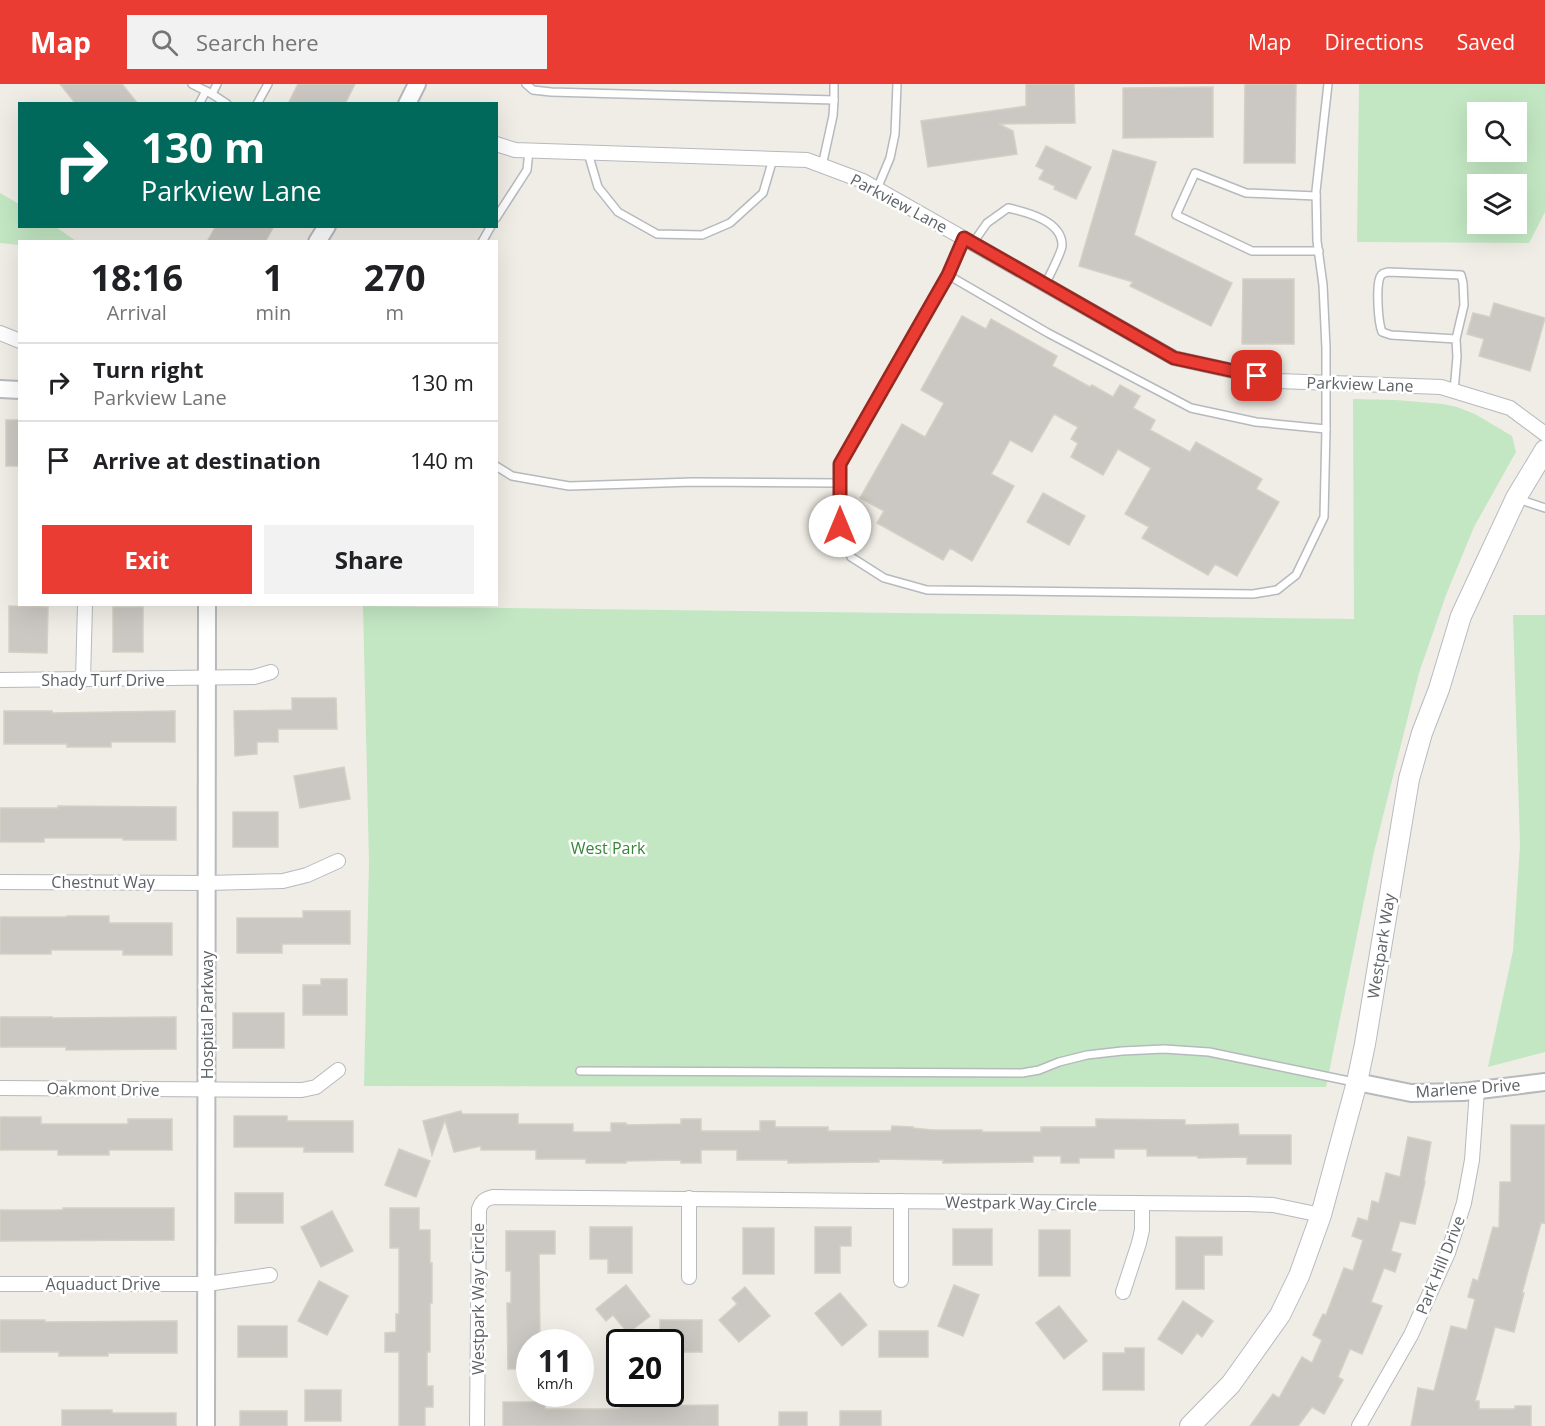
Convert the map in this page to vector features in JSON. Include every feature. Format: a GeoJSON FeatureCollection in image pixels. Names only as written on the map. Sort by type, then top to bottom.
{"type":"FeatureCollection","features":[{"type":"Feature","properties":{"kind":"main road","name":"Westpark Way"},"geometry":{"type":"LineString","coordinates":[[1190,1426],[1230,1384],[1280,1315],[1299,1276],[1321,1215],[1357,1082],[1409,779],[1422,733],[1439,689],[1461,616],[1516,498],[1545,450]]}},
{"type":"Feature","properties":{"kind":"street","name":"Parkview Lane"},"geometry":{"type":"LineString","coordinates":[[498,145],[514,150],[529,151],[807,160],[863,181],[1174,358],[1278,381],[1441,387],[1510,408],[1545,434]]}},
{"type":"Feature","properties":{"kind":"street"},"geometry":{"type":"LineString","coordinates":[[0,333],[18,340]]}},
{"type":"Feature","properties":{"kind":"street"},"geometry":{"type":"LineString","coordinates":[[0,389],[18,390]]}},
{"type":"Feature","properties":{"kind":"street"},"geometry":{"type":"LineString","coordinates":[[83,680],[85,606]]}},
{"type":"Feature","properties":{"kind":"street","name":"Hospital Parkway"},"geometry":{"type":"LineString","coordinates":[[206,1426],[207,606]]}},
{"type":"Feature","properties":{"kind":"street","name":"Shady Turf Drive"},"geometry":{"type":"LineString","coordinates":[[0,680],[207,679],[254,677],[271,672]]}},
{"type":"Feature","properties":{"kind":"street","name":"Chestnut Way"},"geometry":{"type":"LineString","coordinates":[[0,882],[207,883],[283,880],[307,875],[338,861]]}},
{"type":"Feature","properties":{"kind":"street","name":"Oakmont Drive"},"geometry":{"type":"LineString","coordinates":[[0,1088],[302,1090],[316,1087],[338,1070]]}},
{"type":"Feature","properties":{"kind":"street","name":"Marlene Drive"},"geometry":{"type":"LineString","coordinates":[[1357,1082],[1411,1093],[1477,1090],[1545,1082]]}},
{"type":"Feature","properties":{"kind":"street","name":"Park Hill Drive"},"geometry":{"type":"LineString","coordinates":[[1359,1426],[1412,1335],[1448,1253],[1464,1203],[1472,1160],[1477,1090]]}},
{"type":"Feature","properties":{"kind":"street","name":"Westpark Way Circle"},"geometry":{"type":"LineString","coordinates":[[477,1426],[478,1209],[481,1202],[493,1197],[1265,1205],[1321,1215]]}},
{"type":"Feature","properties":{"kind":"street"},"geometry":{"type":"LineString","coordinates":[[688,1198],[688,1277]]}},
{"type":"Feature","properties":{"kind":"street"},"geometry":{"type":"LineString","coordinates":[[901,1202],[901,1280]]}},
{"type":"Feature","properties":{"kind":"street"},"geometry":{"type":"LineString","coordinates":[[1123,1292],[1142,1230],[1142,1204]]}},
{"type":"Feature","properties":{"kind":"street","name":"Aquaduct Drive"},"geometry":{"type":"LineString","coordinates":[[0,1284],[207,1284],[270,1275]]}},
{"type":"Feature","properties":{"kind":"lane"},"geometry":{"type":"LineString","coordinates":[[192,84],[224,102]]}},
{"type":"Feature","properties":{"kind":"lane"},"geometry":{"type":"LineString","coordinates":[[200,102],[217,84]]}},
{"type":"Feature","properties":{"kind":"lane"},"geometry":{"type":"LineString","coordinates":[[257,102],[268,84]]}},
{"type":"Feature","properties":{"kind":"lane"},"geometry":{"type":"LineString","coordinates":[[526,84],[533,90],[550,92],[834,100]]}},
{"type":"Feature","properties":{"kind":"lane"},"geometry":{"type":"LineString","coordinates":[[822,165],[833,116],[834,84]]}},
{"type":"Feature","properties":{"kind":"lane"},"geometry":{"type":"LineString","coordinates":[[877,189],[890,158],[895,134],[897,84]]}},
{"type":"Feature","properties":{"kind":"lane"},"geometry":{"type":"LineString","coordinates":[[1046,285],[1062,247],[1060,237],[1051,224],[1027,212],[1008,208],[968,241],[840,464],[840,526],[851,557],[884,578],[927,590],[1252,594],[1277,590],[1296,575],[1324,517],[1326,348],[1317,196],[1328,84]]}},
{"type":"Feature","properties":{"kind":"lane"},"geometry":{"type":"LineString","coordinates":[[498,215],[527,170],[529,151]]}},
{"type":"Feature","properties":{"kind":"lane"},"geometry":{"type":"LineString","coordinates":[[588,153],[598,187],[618,212],[657,234],[702,235],[730,223],[764,193],[773,159]]}},
{"type":"Feature","properties":{"kind":"lane"},"geometry":{"type":"LineString","coordinates":[[1317,196],[1246,193],[1195,173],[1176,214],[1252,250],[1319,250]]}},
{"type":"Feature","properties":{"kind":"lane"},"geometry":{"type":"LineString","coordinates":[[1454,390],[1456,339],[1464,306],[1461,275],[1388,272],[1380,276],[1379,325],[1382,332],[1391,335],[1456,339]]}},
{"type":"Feature","properties":{"kind":"lane"},"geometry":{"type":"LineString","coordinates":[[948,275],[1047,333],[1191,408],[1256,422],[1326,429]]}},
{"type":"Feature","properties":{"kind":"lane"},"geometry":{"type":"LineString","coordinates":[[498,467],[512,476],[569,486],[693,482],[840,483]]}},
{"type":"Feature","properties":{"kind":"lane"},"geometry":{"type":"LineString","coordinates":[[1516,498],[1545,508]]}},
{"type":"Feature","properties":{"kind":"lane"},"geometry":{"type":"LineString","coordinates":[[580,1071],[1022,1073],[1087,1055],[1164,1049],[1209,1052],[1357,1082]]}},
{"type":"Feature","properties":{"kind":"green space"},"geometry":{"type":"Polygon","coordinates":[[[1359,84],[1545,84],[1545,212],[1529,243],[1357,242],[1359,84]]]}},
{"type":"Feature","properties":{"kind":"green space"},"geometry":{"type":"Polygon","coordinates":[[[0,193],[18,203],[18,228],[57,228],[75,240],[18,240],[18,245],[0,243],[0,193]]]}},
{"type":"Feature","properties":{"kind":"green space","name":"West Park"},"geometry":{"type":"Polygon","coordinates":[[[1353,399],[1396,400],[1457,407],[1475,414],[1512,436],[1516,452],[1474,527],[1446,595],[1419,673],[1374,852],[1326,1087],[364,1086],[369,862],[363,606],[1354,619],[1353,399]]]}},
{"type":"Feature","properties":{"kind":"green space"},"geometry":{"type":"Polygon","coordinates":[[[1513,615],[1545,615],[1545,1052],[1488,1067],[1513,951],[1520,846],[1513,615]]]}},
{"type":"Feature","properties":{"kind":"building"},"geometry":{"type":"Polygon","coordinates":[[[60,84],[122,84],[136,102],[74,102],[60,84]]]}},
{"type":"Feature","properties":{"kind":"building"},"geometry":{"type":"Polygon","coordinates":[[[298,84],[355,84],[346,102],[289,102],[298,84]]]}},
{"type":"Feature","properties":{"kind":"building"},"geometry":{"type":"Polygon","coordinates":[[[1026,84],[1074,84],[1075,123],[999,124],[1013,131],[1017,154],[928,167],[921,121],[1026,106],[1026,84]]]}},
{"type":"Feature","properties":{"kind":"building"},"geometry":{"type":"Polygon","coordinates":[[[1245,84],[1296,84],[1295,163],[1244,163],[1245,84]]]}},
{"type":"Feature","properties":{"kind":"building"},"geometry":{"type":"Polygon","coordinates":[[[1213,87],[1213,137],[1123,138],[1123,88],[1213,87]]]}},
{"type":"Feature","properties":{"kind":"building"},"geometry":{"type":"Polygon","coordinates":[[[1046,146],[1091,167],[1076,199],[1039,179],[1044,170],[1036,166],[1046,146]]]}},
{"type":"Feature","properties":{"kind":"building"},"geometry":{"type":"Polygon","coordinates":[[[1113,150],[1156,162],[1134,235],[1232,283],[1211,326],[1130,286],[1133,282],[1079,266],[1113,150]]]}},
{"type":"Feature","properties":{"kind":"building"},"geometry":{"type":"Polygon","coordinates":[[[215,228],[273,228],[266,240],[208,240],[215,228]]]}},
{"type":"Feature","properties":{"kind":"building"},"geometry":{"type":"Polygon","coordinates":[[[1243,279],[1294,279],[1294,344],[1242,344],[1243,279]]]}},
{"type":"Feature","properties":{"kind":"building"},"geometry":{"type":"Polygon","coordinates":[[[1494,303],[1545,318],[1530,371],[1479,356],[1484,339],[1467,334],[1473,313],[1490,317],[1494,303]]]}},
{"type":"Feature","properties":{"kind":"building"},"geometry":{"type":"Polygon","coordinates":[[[962,316],[986,329],[991,319],[1057,356],[1052,366],[1090,387],[1092,385],[1113,397],[1120,385],[1140,396],[1133,408],[1155,420],[1150,430],[1190,452],[1196,442],[1262,479],[1256,489],[1279,502],[1237,576],[1215,564],[1208,575],[1142,538],[1149,527],[1125,514],[1151,468],[1118,449],[1103,475],[1071,457],[1078,443],[1071,439],[1078,427],[1054,414],[1032,452],[1010,440],[991,474],[1014,486],[972,561],[950,548],[943,560],[877,523],[884,511],[860,498],[902,424],[925,437],[944,403],[921,390],[962,316]]]}},
{"type":"Feature","properties":{"kind":"building"},"geometry":{"type":"Polygon","coordinates":[[[6,420],[18,420],[18,466],[6,466],[6,420]]]}},
{"type":"Feature","properties":{"kind":"building"},"geometry":{"type":"Polygon","coordinates":[[[1043,493],[1085,516],[1069,545],[1027,522],[1043,493]]]}},
{"type":"Feature","properties":{"kind":"building"},"geometry":{"type":"Polygon","coordinates":[[[9,606],[48,607],[47,653],[9,652],[9,606]]]}},
{"type":"Feature","properties":{"kind":"building"},"geometry":{"type":"Polygon","coordinates":[[[113,607],[143,607],[143,652],[113,652],[113,607]]]}},
{"type":"Feature","properties":{"kind":"building"},"geometry":{"type":"Polygon","coordinates":[[[292,698],[336,698],[337,729],[278,729],[278,742],[257,742],[257,754],[235,756],[234,711],[292,710],[292,698]]]}},
{"type":"Feature","properties":{"kind":"building"},"geometry":{"type":"Polygon","coordinates":[[[4,711],[52,711],[52,713],[175,711],[175,742],[111,742],[111,747],[4,744],[4,711]]]}},
{"type":"Feature","properties":{"kind":"building"},"geometry":{"type":"Polygon","coordinates":[[[344,767],[350,799],[300,808],[294,776],[344,767]]]}},
{"type":"Feature","properties":{"kind":"building"},"geometry":{"type":"Polygon","coordinates":[[[58,806],[176,807],[176,840],[44,838],[44,842],[0,842],[0,808],[58,808],[58,806]]]}},
{"type":"Feature","properties":{"kind":"building"},"geometry":{"type":"Polygon","coordinates":[[[233,812],[278,812],[278,847],[233,847],[233,812]]]}},
{"type":"Feature","properties":{"kind":"building"},"geometry":{"type":"Polygon","coordinates":[[[303,911],[350,911],[350,944],[282,944],[282,953],[237,953],[237,918],[303,918],[303,911]]]}},
{"type":"Feature","properties":{"kind":"building"},"geometry":{"type":"Polygon","coordinates":[[[109,916],[109,923],[172,923],[172,955],[123,955],[123,950],[51,950],[51,954],[0,954],[0,917],[109,916]]]}},
{"type":"Feature","properties":{"kind":"building"},"geometry":{"type":"Polygon","coordinates":[[[321,979],[347,979],[347,1015],[303,1015],[303,985],[321,985],[321,979]]]}},
{"type":"Feature","properties":{"kind":"building"},"geometry":{"type":"Polygon","coordinates":[[[233,1013],[284,1013],[284,1048],[233,1048],[233,1013]]]}},
{"type":"Feature","properties":{"kind":"building"},"geometry":{"type":"Polygon","coordinates":[[[0,1017],[176,1017],[176,1049],[66,1050],[66,1047],[0,1047],[0,1017]]]}},
{"type":"Feature","properties":{"kind":"building"},"geometry":{"type":"Polygon","coordinates":[[[461,1111],[462,1114],[518,1114],[518,1124],[573,1124],[573,1132],[611,1132],[611,1123],[681,1124],[681,1119],[701,1119],[701,1131],[760,1131],[760,1121],[775,1121],[775,1127],[828,1127],[828,1131],[891,1131],[892,1126],[932,1130],[982,1130],[982,1132],[1041,1132],[1041,1127],[1096,1127],[1096,1119],[1185,1120],[1185,1125],[1238,1124],[1239,1135],[1291,1135],[1291,1164],[1247,1164],[1247,1157],[1147,1156],[1147,1149],[1114,1149],[1114,1158],[1079,1158],[1079,1163],[1061,1163],[1061,1156],[1033,1156],[1033,1162],[943,1163],[943,1160],[879,1159],[879,1162],[788,1163],[788,1160],[737,1160],[737,1150],[701,1150],[701,1163],[681,1163],[681,1160],[586,1163],[586,1159],[536,1159],[536,1150],[481,1150],[481,1146],[454,1152],[445,1120],[432,1155],[423,1121],[461,1111]]]}},
{"type":"Feature","properties":{"kind":"building"},"geometry":{"type":"Polygon","coordinates":[[[234,1116],[287,1116],[287,1121],[353,1121],[353,1152],[304,1152],[304,1147],[234,1147],[234,1116]]]}},
{"type":"Feature","properties":{"kind":"building"},"geometry":{"type":"Polygon","coordinates":[[[0,1117],[41,1117],[41,1124],[128,1124],[128,1119],[172,1119],[172,1150],[109,1150],[109,1155],[58,1155],[58,1150],[0,1150],[0,1117]]]}},
{"type":"Feature","properties":{"kind":"building"},"geometry":{"type":"Polygon","coordinates":[[[1511,1125],[1545,1125],[1545,1223],[1541,1223],[1514,1332],[1495,1327],[1475,1401],[1479,1401],[1479,1409],[1515,1409],[1515,1406],[1531,1406],[1531,1426],[1411,1426],[1418,1388],[1434,1391],[1451,1326],[1467,1330],[1475,1299],[1468,1297],[1473,1279],[1478,1281],[1493,1227],[1499,1228],[1500,1182],[1511,1182],[1511,1125]]]}},
{"type":"Feature","properties":{"kind":"building"},"geometry":{"type":"Polygon","coordinates":[[[1408,1137],[1431,1142],[1425,1182],[1415,1224],[1400,1221],[1391,1251],[1401,1254],[1395,1272],[1384,1268],[1371,1302],[1382,1306],[1362,1354],[1350,1349],[1338,1377],[1343,1380],[1324,1414],[1312,1407],[1298,1426],[1250,1426],[1273,1394],[1279,1398],[1302,1357],[1312,1363],[1322,1340],[1313,1335],[1323,1314],[1326,1315],[1344,1268],[1353,1271],[1363,1240],[1352,1236],[1358,1218],[1368,1221],[1372,1201],[1379,1203],[1386,1173],[1400,1177],[1408,1137]]]}},
{"type":"Feature","properties":{"kind":"building"},"geometry":{"type":"Polygon","coordinates":[[[399,1149],[430,1161],[416,1197],[385,1185],[399,1149]]]}},
{"type":"Feature","properties":{"kind":"building"},"geometry":{"type":"Polygon","coordinates":[[[235,1193],[283,1193],[283,1223],[235,1223],[235,1193]]]}},
{"type":"Feature","properties":{"kind":"building"},"geometry":{"type":"Polygon","coordinates":[[[63,1208],[174,1208],[174,1240],[0,1241],[0,1210],[63,1210],[63,1208]]]}},
{"type":"Feature","properties":{"kind":"building"},"geometry":{"type":"Polygon","coordinates":[[[390,1208],[419,1208],[419,1230],[430,1230],[432,1303],[430,1303],[430,1352],[427,1352],[427,1386],[433,1386],[433,1407],[425,1407],[425,1426],[399,1426],[399,1352],[385,1352],[385,1333],[396,1332],[396,1314],[399,1314],[399,1248],[390,1248],[390,1208]]]}},
{"type":"Feature","properties":{"kind":"building"},"geometry":{"type":"Polygon","coordinates":[[[332,1211],[353,1251],[321,1267],[301,1227],[332,1211]]]}},
{"type":"Feature","properties":{"kind":"building"},"geometry":{"type":"Polygon","coordinates":[[[590,1227],[632,1227],[632,1273],[608,1273],[608,1259],[590,1259],[590,1227]]]}},
{"type":"Feature","properties":{"kind":"building"},"geometry":{"type":"Polygon","coordinates":[[[815,1227],[851,1227],[851,1246],[840,1246],[840,1273],[815,1273],[815,1227]]]}},
{"type":"Feature","properties":{"kind":"building"},"geometry":{"type":"Polygon","coordinates":[[[743,1228],[774,1228],[774,1274],[743,1274],[743,1228]]]}},
{"type":"Feature","properties":{"kind":"building"},"geometry":{"type":"Polygon","coordinates":[[[953,1229],[992,1229],[992,1265],[953,1265],[953,1229]]]}},
{"type":"Feature","properties":{"kind":"building"},"geometry":{"type":"Polygon","coordinates":[[[1039,1230],[1070,1230],[1070,1276],[1039,1276],[1039,1230]]]}},
{"type":"Feature","properties":{"kind":"building"},"geometry":{"type":"Polygon","coordinates":[[[506,1231],[555,1231],[555,1254],[539,1254],[540,1329],[516,1329],[516,1369],[508,1369],[507,1303],[511,1303],[511,1271],[506,1271],[506,1231]]]}},
{"type":"Feature","properties":{"kind":"building"},"geometry":{"type":"Polygon","coordinates":[[[1176,1237],[1222,1237],[1222,1255],[1204,1255],[1204,1289],[1176,1289],[1176,1237]]]}},
{"type":"Feature","properties":{"kind":"building"},"geometry":{"type":"Polygon","coordinates":[[[319,1281],[348,1296],[327,1335],[298,1321],[319,1281]]]}},
{"type":"Feature","properties":{"kind":"building"},"geometry":{"type":"Polygon","coordinates":[[[626,1285],[650,1316],[633,1329],[625,1329],[613,1315],[606,1321],[596,1309],[626,1285]]]}},
{"type":"Feature","properties":{"kind":"building"},"geometry":{"type":"Polygon","coordinates":[[[954,1285],[979,1295],[963,1336],[938,1326],[954,1285]]]}},
{"type":"Feature","properties":{"kind":"building"},"geometry":{"type":"Polygon","coordinates":[[[745,1287],[770,1316],[739,1342],[719,1320],[737,1304],[732,1298],[745,1287]]]}},
{"type":"Feature","properties":{"kind":"building"},"geometry":{"type":"Polygon","coordinates":[[[840,1293],[867,1325],[842,1346],[815,1313],[840,1293]]]}},
{"type":"Feature","properties":{"kind":"building"},"geometry":{"type":"Polygon","coordinates":[[[1183,1301],[1213,1321],[1202,1337],[1197,1333],[1182,1354],[1158,1339],[1183,1301]]]}},
{"type":"Feature","properties":{"kind":"building"},"geometry":{"type":"Polygon","coordinates":[[[1059,1306],[1087,1341],[1064,1359],[1036,1323],[1059,1306]]]}},
{"type":"Feature","properties":{"kind":"building"},"geometry":{"type":"Polygon","coordinates":[[[0,1320],[177,1321],[177,1353],[59,1356],[59,1352],[0,1352],[0,1320]]]}},
{"type":"Feature","properties":{"kind":"building"},"geometry":{"type":"Polygon","coordinates":[[[660,1320],[702,1320],[702,1352],[684,1352],[684,1329],[660,1329],[660,1320]]]}},
{"type":"Feature","properties":{"kind":"building"},"geometry":{"type":"Polygon","coordinates":[[[238,1326],[287,1326],[287,1357],[238,1357],[238,1326]]]}},
{"type":"Feature","properties":{"kind":"building"},"geometry":{"type":"Polygon","coordinates":[[[879,1331],[928,1331],[928,1357],[879,1357],[879,1331]]]}},
{"type":"Feature","properties":{"kind":"building"},"geometry":{"type":"Polygon","coordinates":[[[1125,1348],[1144,1348],[1144,1390],[1103,1390],[1103,1353],[1125,1353],[1125,1348]]]}},
{"type":"Feature","properties":{"kind":"building"},"geometry":{"type":"Polygon","coordinates":[[[305,1390],[341,1390],[341,1421],[305,1421],[305,1390]]]}},
{"type":"Feature","properties":{"kind":"building"},"geometry":{"type":"Polygon","coordinates":[[[503,1402],[516,1402],[516,1407],[545,1407],[545,1409],[620,1409],[620,1407],[718,1405],[718,1426],[503,1426],[503,1402]]]}},
{"type":"Feature","properties":{"kind":"building"},"geometry":{"type":"Polygon","coordinates":[[[62,1410],[176,1413],[176,1426],[62,1426],[62,1410]]]}},
{"type":"Feature","properties":{"kind":"building"},"geometry":{"type":"Polygon","coordinates":[[[240,1411],[287,1411],[287,1426],[240,1426],[240,1411]]]}},
{"type":"Feature","properties":{"kind":"building"},"geometry":{"type":"Polygon","coordinates":[[[840,1411],[881,1411],[881,1426],[840,1426],[840,1411]]]}},
{"type":"Feature","properties":{"kind":"building"},"geometry":{"type":"Polygon","coordinates":[[[779,1412],[807,1412],[807,1426],[779,1426],[779,1412]]]}},
{"type":"Feature","properties":{"kind":"route"},"geometry":{"type":"LineString","coordinates":[[840,526],[840,464],[948,275],[964,238],[1174,358],[1257,376]]}}]}
